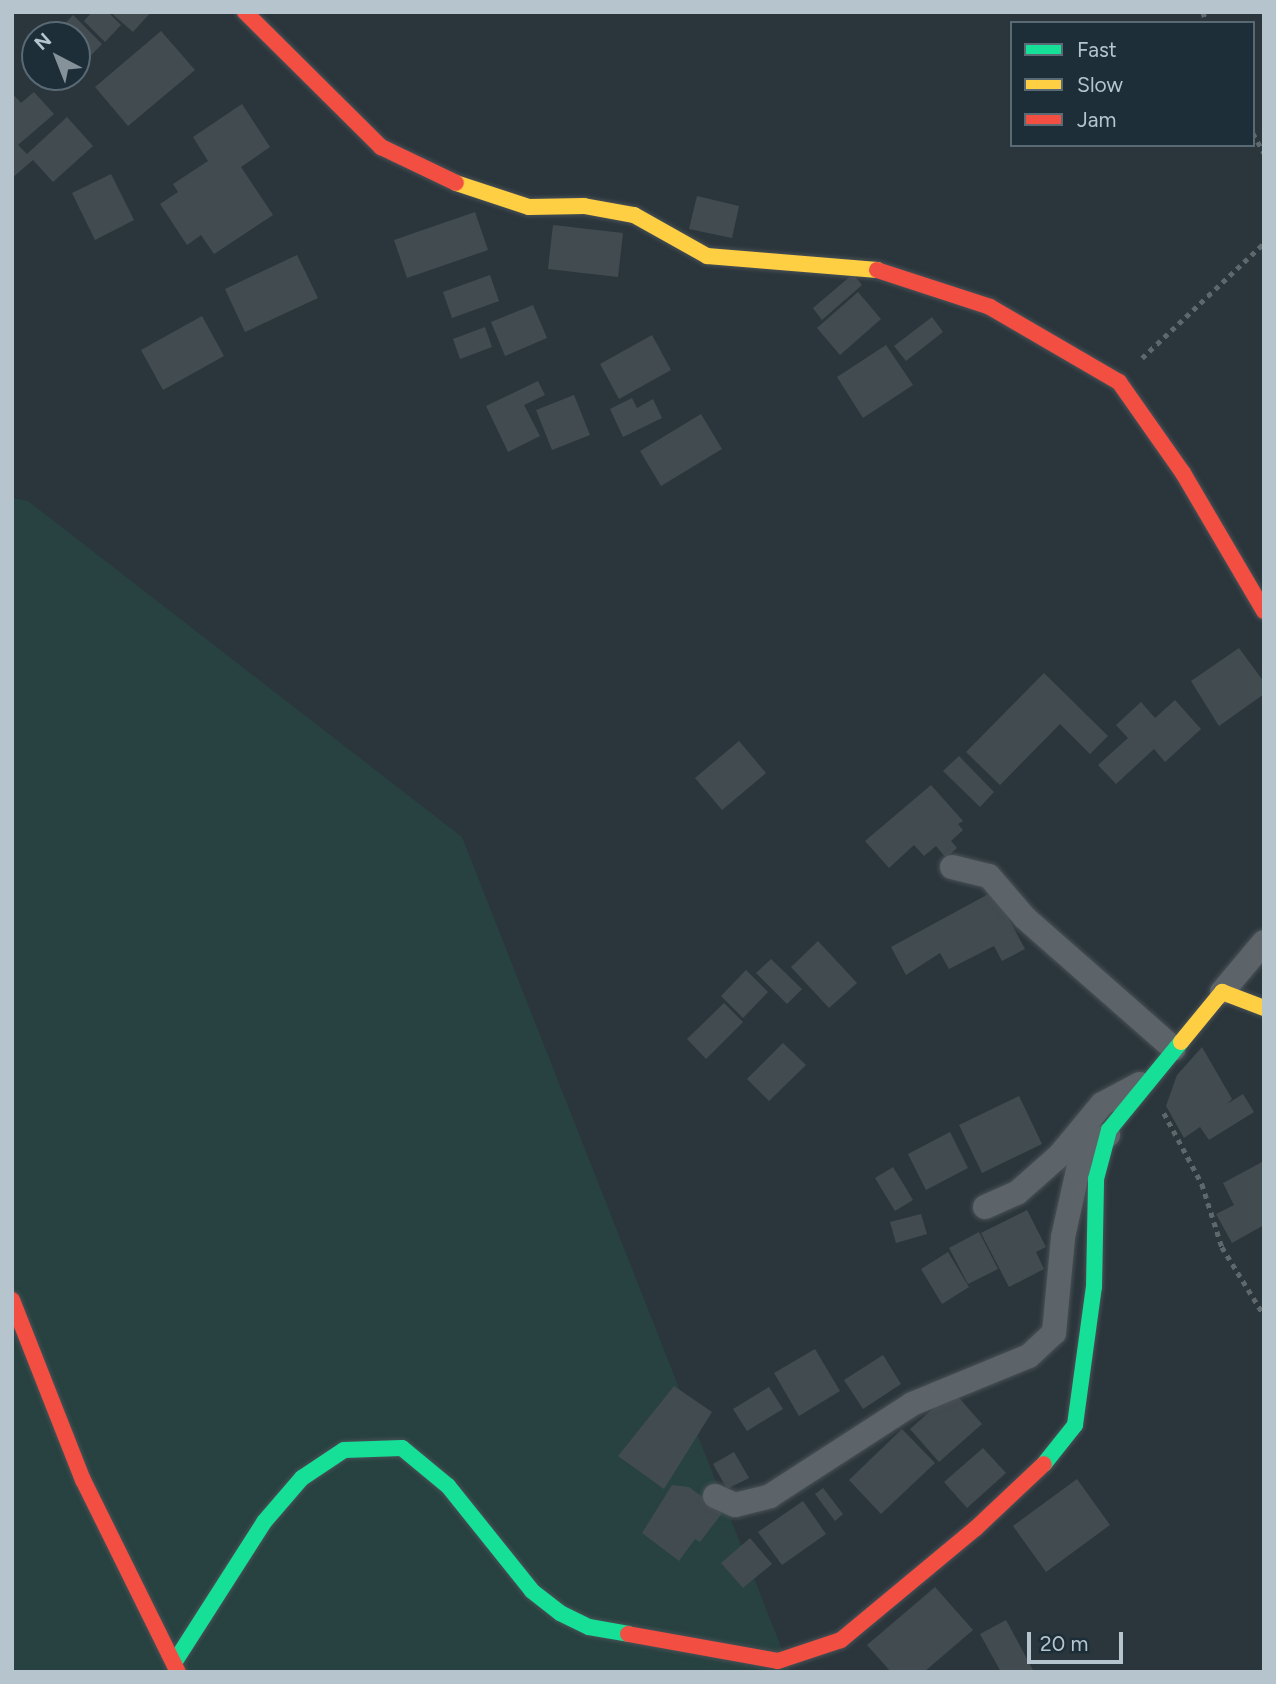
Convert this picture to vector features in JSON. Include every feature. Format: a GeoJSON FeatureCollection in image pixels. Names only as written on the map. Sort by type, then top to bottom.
{"type":"FeatureCollection","features":[{"type":"Feature","properties":{"kind":"street"},"geometry":{"type":"LineString","coordinates":[[245,12],[381,147],[451,181],[529,207],[584,206],[634,215],[707,256],[879,270],[989,307],[1119,382],[1183,473],[1264,611]]}},
{"type":"Feature","properties":{"kind":"street"},"geometry":{"type":"LineString","coordinates":[[952,867],[989,876],[1025,918],[1174,1049]]}},
{"type":"Feature","properties":{"kind":"street"},"geometry":{"type":"LineString","coordinates":[[716,1496],[735,1505],[770,1496],[912,1404],[1029,1356],[1054,1333],[1063,1237],[1082,1152],[1108,1135],[1147,1082],[1264,942]]}},
{"type":"Feature","properties":{"kind":"street"},"geometry":{"type":"LineString","coordinates":[[1222,992],[1264,1009]]}},
{"type":"Feature","properties":{"kind":"street"},"geometry":{"type":"LineString","coordinates":[[985,1207],[1017,1192],[1060,1156],[1102,1104],[1147,1082]]}},
{"type":"Feature","properties":{"kind":"street"},"geometry":{"type":"LineString","coordinates":[[176,1668],[264,1522],[302,1478],[344,1450],[402,1448],[448,1486],[532,1591],[560,1613],[589,1627],[778,1661],[841,1640],[976,1528],[1053,1455],[1076,1425],[1094,1287],[1096,1180],[1108,1135]]}},
{"type":"Feature","properties":{"kind":"street"},"geometry":{"type":"LineString","coordinates":[[12,1300],[83,1480],[176,1668]]}},
{"type":"Feature","properties":{"kind":"path"},"geometry":{"type":"LineString","coordinates":[[1255,136],[1264,152]]}},
{"type":"Feature","properties":{"kind":"path"},"geometry":{"type":"LineString","coordinates":[[1119,382],[1264,243]]}},
{"type":"Feature","properties":{"kind":"path"},"geometry":{"type":"LineString","coordinates":[[1147,1082],[1202,1184],[1223,1248],[1264,1315]]}},
{"type":"Feature","properties":{"kind":"green space"},"geometry":{"type":"Polygon","coordinates":[[[12,498],[28,501],[462,837],[791,1672],[12,1672],[12,498]]]}},
{"type":"Feature","properties":{"kind":"building"},"geometry":{"type":"Polygon","coordinates":[[[92,12],[108,12],[121,25],[105,42],[91,28],[91,21],[84,21],[92,12]]]}},
{"type":"Feature","properties":{"kind":"building"},"geometry":{"type":"Polygon","coordinates":[[[110,12],[151,12],[133,32],[110,12]]]}},
{"type":"Feature","properties":{"kind":"building"},"geometry":{"type":"Polygon","coordinates":[[[73,15],[79,21],[67,21],[73,15]]]}},
{"type":"Feature","properties":{"kind":"building"},"geometry":{"type":"Polygon","coordinates":[[[161,31],[195,70],[128,126],[95,87],[161,31]]]}},
{"type":"Feature","properties":{"kind":"building"},"geometry":{"type":"Polygon","coordinates":[[[91,33],[102,44],[91,55],[91,33]]]}},
{"type":"Feature","properties":{"kind":"building"},"geometry":{"type":"Polygon","coordinates":[[[34,92],[54,114],[18,145],[27,154],[67,117],[93,146],[53,182],[33,160],[12,178],[12,93],[21,103],[34,92]]]}},
{"type":"Feature","properties":{"kind":"building"},"geometry":{"type":"Polygon","coordinates":[[[242,104],[270,147],[241,167],[273,215],[214,254],[201,235],[187,245],[160,204],[178,192],[173,184],[208,161],[193,137],[242,104]]]}},
{"type":"Feature","properties":{"kind":"building"},"geometry":{"type":"Polygon","coordinates":[[[111,174],[134,220],[95,240],[72,193],[111,174]]]}},
{"type":"Feature","properties":{"kind":"building"},"geometry":{"type":"Polygon","coordinates":[[[697,196],[739,206],[732,238],[689,229],[697,196]]]}},
{"type":"Feature","properties":{"kind":"building"},"geometry":{"type":"Polygon","coordinates":[[[475,212],[488,250],[407,278],[394,240],[475,212]]]}},
{"type":"Feature","properties":{"kind":"building"},"geometry":{"type":"Polygon","coordinates":[[[553,225],[623,233],[618,277],[548,269],[553,225]]]}},
{"type":"Feature","properties":{"kind":"building"},"geometry":{"type":"Polygon","coordinates":[[[297,255],[318,298],[245,332],[225,289],[297,255]]]}},
{"type":"Feature","properties":{"kind":"building"},"geometry":{"type":"Polygon","coordinates":[[[853,274],[862,285],[822,320],[813,308],[853,274]]]}},
{"type":"Feature","properties":{"kind":"building"},"geometry":{"type":"Polygon","coordinates":[[[490,275],[499,301],[452,318],[443,292],[490,275]]]}},
{"type":"Feature","properties":{"kind":"building"},"geometry":{"type":"Polygon","coordinates":[[[858,292],[881,319],[840,355],[817,328],[858,292]]]}},
{"type":"Feature","properties":{"kind":"building"},"geometry":{"type":"Polygon","coordinates":[[[533,305],[547,338],[505,356],[491,322],[533,305]]]}},
{"type":"Feature","properties":{"kind":"building"},"geometry":{"type":"Polygon","coordinates":[[[202,316],[224,356],[163,390],[141,350],[202,316]]]}},
{"type":"Feature","properties":{"kind":"building"},"geometry":{"type":"Polygon","coordinates":[[[932,317],[943,332],[906,361],[894,346],[932,317]]]}},
{"type":"Feature","properties":{"kind":"building"},"geometry":{"type":"Polygon","coordinates":[[[485,327],[492,347],[460,359],[453,339],[485,327]]]}},
{"type":"Feature","properties":{"kind":"building"},"geometry":{"type":"Polygon","coordinates":[[[652,335],[671,370],[619,399],[600,364],[652,335]]]}},
{"type":"Feature","properties":{"kind":"building"},"geometry":{"type":"Polygon","coordinates":[[[886,345],[913,385],[863,418],[837,377],[886,345]]]}},
{"type":"Feature","properties":{"kind":"building"},"geometry":{"type":"Polygon","coordinates":[[[538,381],[545,395],[524,405],[540,436],[508,452],[486,406],[538,381]]]}},
{"type":"Feature","properties":{"kind":"building"},"geometry":{"type":"Polygon","coordinates":[[[574,395],[590,435],[552,450],[536,410],[574,395]]]}},
{"type":"Feature","properties":{"kind":"building"},"geometry":{"type":"Polygon","coordinates":[[[632,398],[637,408],[653,399],[662,418],[623,437],[610,409],[632,398]]]}},
{"type":"Feature","properties":{"kind":"building"},"geometry":{"type":"Polygon","coordinates":[[[701,414],[722,449],[661,486],[640,451],[701,414]]]}},
{"type":"Feature","properties":{"kind":"building"},"geometry":{"type":"Polygon","coordinates":[[[1239,648],[1264,682],[1264,694],[1219,726],[1191,681],[1239,648]]]}},
{"type":"Feature","properties":{"kind":"building"},"geometry":{"type":"Polygon","coordinates":[[[1044,673],[1108,736],[1090,754],[1060,724],[1000,785],[966,752],[1044,673]]]}},
{"type":"Feature","properties":{"kind":"building"},"geometry":{"type":"Polygon","coordinates":[[[1175,700],[1201,729],[1165,762],[1154,749],[1116,784],[1098,765],[1128,738],[1116,725],[1141,702],[1155,718],[1175,700]]]}},
{"type":"Feature","properties":{"kind":"building"},"geometry":{"type":"Polygon","coordinates":[[[739,741],[766,773],[722,810],[695,778],[739,741]]]}},
{"type":"Feature","properties":{"kind":"building"},"geometry":{"type":"Polygon","coordinates":[[[959,756],[994,792],[980,807],[943,771],[959,756]]]}},
{"type":"Feature","properties":{"kind":"building"},"geometry":{"type":"Polygon","coordinates":[[[931,785],[963,821],[958,824],[963,830],[951,841],[957,848],[946,858],[936,846],[924,856],[914,845],[889,868],[865,841],[931,785]]]}},
{"type":"Feature","properties":{"kind":"building"},"geometry":{"type":"Polygon","coordinates":[[[994,891],[1025,949],[1002,961],[994,946],[949,969],[940,953],[906,975],[891,947],[994,891]]]}},
{"type":"Feature","properties":{"kind":"building"},"geometry":{"type":"Polygon","coordinates":[[[818,941],[857,983],[829,1008],[791,967],[818,941]]]}},
{"type":"Feature","properties":{"kind":"building"},"geometry":{"type":"Polygon","coordinates":[[[771,959],[802,989],[787,1004],[756,973],[771,959]]]}},
{"type":"Feature","properties":{"kind":"building"},"geometry":{"type":"Polygon","coordinates":[[[746,970],[768,992],[743,1018],[721,996],[746,970]]]}},
{"type":"Feature","properties":{"kind":"building"},"geometry":{"type":"Polygon","coordinates":[[[724,1003],[743,1022],[706,1059],[687,1039],[724,1003]]]}},
{"type":"Feature","properties":{"kind":"building"},"geometry":{"type":"Polygon","coordinates":[[[783,1043],[806,1065],[769,1101],[747,1079],[783,1043]]]}},
{"type":"Feature","properties":{"kind":"building"},"geometry":{"type":"Polygon","coordinates":[[[1202,1047],[1232,1099],[1227,1104],[1243,1094],[1254,1112],[1209,1140],[1200,1127],[1184,1138],[1166,1106],[1177,1075],[1202,1047]]]}},
{"type":"Feature","properties":{"kind":"building"},"geometry":{"type":"Polygon","coordinates":[[[1019,1096],[1042,1144],[982,1173],[959,1125],[1019,1096]]]}},
{"type":"Feature","properties":{"kind":"building"},"geometry":{"type":"Polygon","coordinates":[[[950,1132],[968,1168],[926,1190],[908,1154],[950,1132]]]}},
{"type":"Feature","properties":{"kind":"building"},"geometry":{"type":"Polygon","coordinates":[[[1264,1161],[1264,1225],[1232,1243],[1216,1214],[1234,1205],[1223,1183],[1264,1161]]]}},
{"type":"Feature","properties":{"kind":"building"},"geometry":{"type":"Polygon","coordinates":[[[893,1167],[913,1200],[895,1211],[875,1178],[893,1167]]]}},
{"type":"Feature","properties":{"kind":"building"},"geometry":{"type":"Polygon","coordinates":[[[1027,1210],[1046,1247],[1036,1252],[1044,1269],[1009,1287],[981,1233],[1027,1210]]]}},
{"type":"Feature","properties":{"kind":"building"},"geometry":{"type":"Polygon","coordinates":[[[921,1214],[927,1234],[896,1243],[890,1222],[921,1214]]]}},
{"type":"Feature","properties":{"kind":"building"},"geometry":{"type":"Polygon","coordinates":[[[979,1232],[998,1269],[968,1284],[949,1248],[979,1232]]]}},
{"type":"Feature","properties":{"kind":"building"},"geometry":{"type":"Polygon","coordinates":[[[948,1252],[969,1287],[942,1304],[921,1269],[948,1252]]]}},
{"type":"Feature","properties":{"kind":"building"},"geometry":{"type":"Polygon","coordinates":[[[815,1349],[840,1391],[799,1416],[774,1373],[815,1349]]]}},
{"type":"Feature","properties":{"kind":"building"},"geometry":{"type":"Polygon","coordinates":[[[883,1355],[901,1384],[863,1409],[844,1380],[883,1355]]]}},
{"type":"Feature","properties":{"kind":"building"},"geometry":{"type":"Polygon","coordinates":[[[674,1386],[712,1412],[664,1489],[618,1456],[674,1386]]]}},
{"type":"Feature","properties":{"kind":"building"},"geometry":{"type":"Polygon","coordinates":[[[769,1387],[783,1409],[747,1431],[733,1409],[769,1387]]]}},
{"type":"Feature","properties":{"kind":"building"},"geometry":{"type":"Polygon","coordinates":[[[953,1391],[982,1424],[939,1462],[910,1429],[953,1391]]]}},
{"type":"Feature","properties":{"kind":"building"},"geometry":{"type":"Polygon","coordinates":[[[902,1429],[935,1463],[881,1514],[849,1480],[902,1429]]]}},
{"type":"Feature","properties":{"kind":"building"},"geometry":{"type":"Polygon","coordinates":[[[983,1448],[1006,1473],[967,1508],[944,1482],[983,1448]]]}},
{"type":"Feature","properties":{"kind":"building"},"geometry":{"type":"Polygon","coordinates":[[[734,1452],[749,1478],[727,1489],[713,1464],[734,1452]]]}},
{"type":"Feature","properties":{"kind":"building"},"geometry":{"type":"Polygon","coordinates":[[[1077,1479],[1110,1525],[1046,1572],[1013,1526],[1077,1479]]]}},
{"type":"Feature","properties":{"kind":"building"},"geometry":{"type":"Polygon","coordinates":[[[672,1485],[689,1487],[723,1512],[700,1542],[695,1539],[679,1561],[642,1533],[672,1485]]]}},
{"type":"Feature","properties":{"kind":"building"},"geometry":{"type":"Polygon","coordinates":[[[823,1488],[843,1514],[835,1521],[815,1494],[823,1488]]]}},
{"type":"Feature","properties":{"kind":"building"},"geometry":{"type":"Polygon","coordinates":[[[803,1501],[826,1534],[782,1565],[758,1532],[803,1501]]]}},
{"type":"Feature","properties":{"kind":"building"},"geometry":{"type":"Polygon","coordinates":[[[750,1538],[772,1564],[743,1588],[721,1563],[750,1538]]]}},
{"type":"Feature","properties":{"kind":"building"},"geometry":{"type":"Polygon","coordinates":[[[935,1587],[973,1630],[924,1672],[891,1672],[867,1645],[935,1587]]]}},
{"type":"Feature","properties":{"kind":"building"},"geometry":{"type":"Polygon","coordinates":[[[1006,1620],[1034,1672],[1001,1672],[980,1634],[1006,1620]]]}},
{"type":"Feature","properties":{"kind":"traffic: fast"},"geometry":{"type":"LineString","coordinates":[[1044,1464],[1075,1425],[1094,1287],[1096,1179],[1109,1130],[1181,1042]]}},
{"type":"Feature","properties":{"kind":"traffic: fast"},"geometry":{"type":"LineString","coordinates":[[174,1663],[264,1522],[302,1478],[344,1450],[402,1448],[448,1486],[532,1591],[560,1613],[589,1627],[628,1634]]}},
{"type":"Feature","properties":{"kind":"traffic: slow"},"geometry":{"type":"LineString","coordinates":[[456,183],[529,207],[584,206],[634,215],[707,256],[877,270]]}},
{"type":"Feature","properties":{"kind":"traffic: slow"},"geometry":{"type":"LineString","coordinates":[[1181,1042],[1222,992],[1264,1008]]}},
{"type":"Feature","properties":{"kind":"traffic: jam"},"geometry":{"type":"LineString","coordinates":[[245,12],[381,147],[456,183]]}},
{"type":"Feature","properties":{"kind":"traffic: jam"},"geometry":{"type":"LineString","coordinates":[[877,270],[990,307],[1119,382],[1183,473],[1264,611]]}},
{"type":"Feature","properties":{"kind":"traffic: jam"},"geometry":{"type":"LineString","coordinates":[[12,1300],[83,1480],[178,1672]]}},
{"type":"Feature","properties":{"kind":"traffic: jam"},"geometry":{"type":"LineString","coordinates":[[628,1634],[778,1661],[841,1640],[976,1528],[1044,1464]]}}]}
